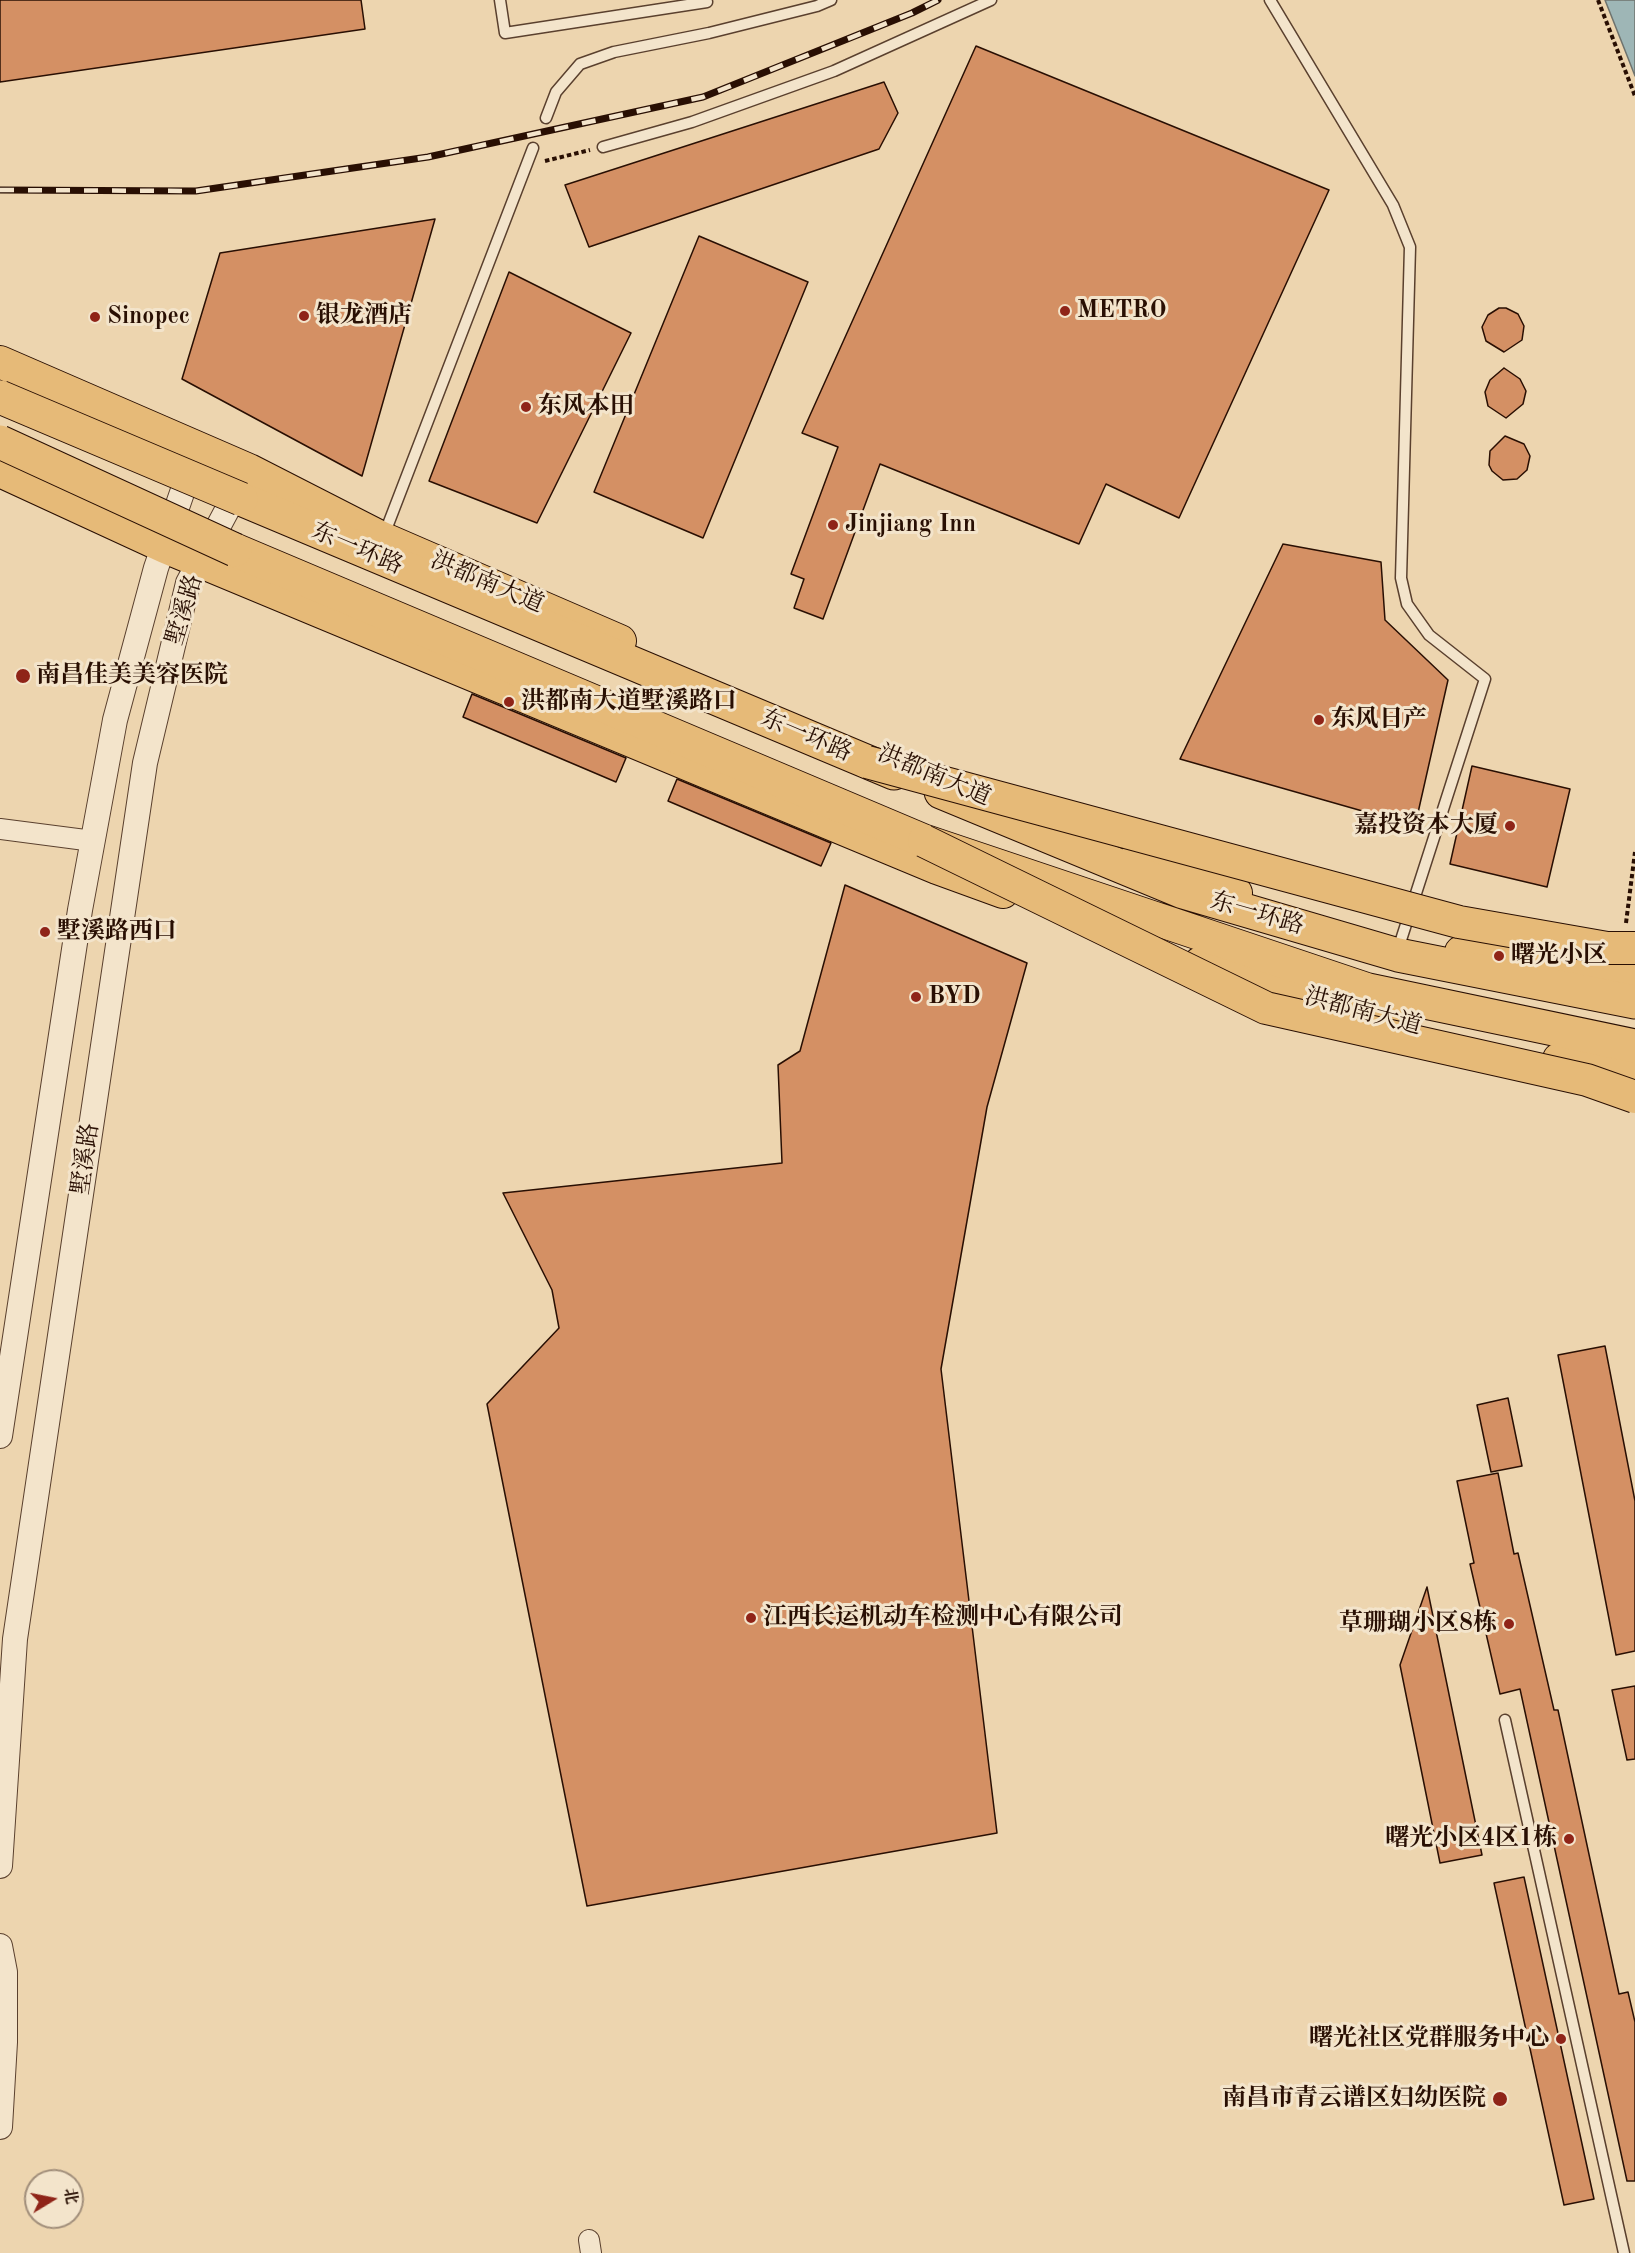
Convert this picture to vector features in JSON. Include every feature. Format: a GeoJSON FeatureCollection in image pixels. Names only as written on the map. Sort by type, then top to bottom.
{"type":"FeatureCollection","features":[{"type":"Feature","properties":{"kind":"highway","name":"东一环路"},"geometry":{"type":"LineString","coordinates":[[0,397],[386,562],[1183,892],[1398,955],[1627,963]]}},
{"type":"Feature","properties":{"kind":"highway","name":"东一环路"},"geometry":{"type":"LineString","coordinates":[[0,442],[235,550],[924,841],[1368,990],[1635,1046]]}},
{"type":"Feature","properties":{"kind":"main road","name":"洪都南大道"},"geometry":{"type":"LineString","coordinates":[[0,362],[249,470],[382,538],[1050,826],[1248,898],[1338,922],[1400,943],[1627,963]]}},
{"type":"Feature","properties":{"kind":"main road","name":"洪都南大道"},"geometry":{"type":"LineString","coordinates":[[0,471],[165,547],[937,868],[1250,981],[1370,1016],[1588,1073],[1635,1073]]}},
{"type":"Feature","properties":{"kind":"main road"},"geometry":{"type":"LineString","coordinates":[[867,762],[1460,922],[1627,963]]}},
{"type":"Feature","properties":{"kind":"main road"},"geometry":{"type":"LineString","coordinates":[[924,841],[1266,1008],[1588,1073],[1635,1086]]}},
{"type":"Feature","properties":{"kind":"main road"},"geometry":{"type":"LineString","coordinates":[[1588,1073],[1635,1098]]}},
{"type":"Feature","properties":{"kind":"street","name":"墅溪路"},"geometry":{"type":"LineString","coordinates":[[0,1436],[80,910],[115,720],[156,568],[197,447]]}},
{"type":"Feature","properties":{"kind":"street","name":"墅溪路"},"geometry":{"type":"LineString","coordinates":[[0,1866],[15,1638],[145,763],[188,583],[249,470]]}},
{"type":"Feature","properties":{"kind":"street"},"geometry":{"type":"LineString","coordinates":[[0,829],[93,841]]}},
{"type":"Feature","properties":{"kind":"street"},"geometry":{"type":"LineString","coordinates":[[0,1946],[5,1972],[5,2042],[0,2127]]}},
{"type":"Feature","properties":{"kind":"lane"},"geometry":{"type":"LineString","coordinates":[[500,0],[505,33],[707,2]]}},
{"type":"Feature","properties":{"kind":"lane"},"geometry":{"type":"LineString","coordinates":[[546,118],[556,92],[580,64],[614,52],[709,33],[818,6],[831,0]]}},
{"type":"Feature","properties":{"kind":"lane"},"geometry":{"type":"LineString","coordinates":[[603,147],[692,122],[834,71],[991,0]]}},
{"type":"Feature","properties":{"kind":"lane"},"geometry":{"type":"LineString","coordinates":[[1270,0],[1393,205],[1410,247],[1401,579],[1407,604],[1429,635],[1485,679],[1400,943]]}},
{"type":"Feature","properties":{"kind":"lane"},"geometry":{"type":"LineString","coordinates":[[382,538],[533,148]]}},
{"type":"Feature","properties":{"kind":"lane"},"geometry":{"type":"LineString","coordinates":[[1505,1720],[1624,2253]]}},
{"type":"Feature","properties":{"kind":"path"},"geometry":{"type":"LineString","coordinates":[[1598,0],[1635,96]]}},
{"type":"Feature","properties":{"kind":"path"},"geometry":{"type":"LineString","coordinates":[[526,166],[603,147]]}},
{"type":"Feature","properties":{"kind":"path"},"geometry":{"type":"LineString","coordinates":[[1627,963],[1635,852]]}},
{"type":"Feature","properties":{"kind":"water"},"geometry":{"type":"Polygon","coordinates":[[[1605,0],[1635,0],[1635,76],[1628,58],[1605,0]]]}},
{"type":"Feature","properties":{"kind":"building"},"geometry":{"type":"Polygon","coordinates":[[[0,0],[361,0],[365,29],[0,82],[0,0]]]}},
{"type":"Feature","properties":{"kind":"building","name":"METRO"},"geometry":{"type":"Polygon","coordinates":[[[976,46],[1329,190],[1179,518],[1106,484],[1079,544],[880,464],[823,619],[794,608],[804,579],[791,574],[838,447],[802,433],[976,46]]]}},
{"type":"Feature","properties":{"kind":"building"},"geometry":{"type":"Polygon","coordinates":[[[884,82],[898,113],[879,149],[589,247],[565,185],[884,82]]]}},
{"type":"Feature","properties":{"kind":"building","name":"银龙酒店"},"geometry":{"type":"Polygon","coordinates":[[[435,219],[362,476],[182,379],[220,253],[435,219]]]}},
{"type":"Feature","properties":{"kind":"building"},"geometry":{"type":"Polygon","coordinates":[[[699,236],[808,282],[703,538],[594,492],[699,236]]]}},
{"type":"Feature","properties":{"kind":"building","name":"东风本田"},"geometry":{"type":"Polygon","coordinates":[[[509,272],[631,333],[537,523],[429,481],[509,272]]]}},
{"type":"Feature","properties":{"kind":"building"},"geometry":{"type":"Polygon","coordinates":[[[1499,308],[1506,308],[1518,314],[1524,326],[1522,340],[1504,352],[1486,341],[1482,327],[1488,315],[1499,308]]]}},
{"type":"Feature","properties":{"kind":"building"},"geometry":{"type":"Polygon","coordinates":[[[1504,368],[1520,379],[1526,391],[1523,404],[1506,418],[1488,406],[1485,392],[1490,380],[1504,368]]]}},
{"type":"Feature","properties":{"kind":"building"},"geometry":{"type":"Polygon","coordinates":[[[1505,436],[1524,444],[1530,456],[1527,470],[1517,479],[1503,480],[1492,471],[1489,465],[1490,451],[1505,436]]]}},
{"type":"Feature","properties":{"kind":"building","name":"东风日产"},"geometry":{"type":"Polygon","coordinates":[[[1283,544],[1381,562],[1385,620],[1448,680],[1415,826],[1180,759],[1283,544]]]}},
{"type":"Feature","properties":{"kind":"building"},"geometry":{"type":"Polygon","coordinates":[[[472,694],[626,758],[616,782],[463,717],[472,694]]]}},
{"type":"Feature","properties":{"kind":"building","name":"嘉投资本大厦"},"geometry":{"type":"Polygon","coordinates":[[[1472,766],[1570,789],[1547,887],[1450,864],[1472,766]]]}},
{"type":"Feature","properties":{"kind":"building"},"geometry":{"type":"Polygon","coordinates":[[[677,779],[831,843],[821,866],[668,801],[677,779]]]}},
{"type":"Feature","properties":{"kind":"building","name":"江西长运机动车检测中心有限公司"},"geometry":{"type":"Polygon","coordinates":[[[845,885],[1027,963],[987,1107],[941,1369],[997,1833],[587,1906],[487,1404],[559,1328],[552,1290],[503,1193],[782,1163],[778,1065],[800,1051],[845,885]]]}},
{"type":"Feature","properties":{"kind":"building"},"geometry":{"type":"Polygon","coordinates":[[[1605,1346],[1635,1501],[1635,1651],[1616,1655],[1558,1355],[1605,1346]]]}},
{"type":"Feature","properties":{"kind":"building"},"geometry":{"type":"Polygon","coordinates":[[[1508,1398],[1522,1466],[1491,1472],[1477,1405],[1508,1398]]]}},
{"type":"Feature","properties":{"kind":"building"},"geometry":{"type":"Polygon","coordinates":[[[1498,1473],[1514,1554],[1518,1553],[1554,1710],[1558,1710],[1619,1994],[1628,1992],[1635,2022],[1635,2181],[1627,2181],[1520,1689],[1500,1694],[1470,1564],[1474,1563],[1457,1481],[1498,1473]]]}},
{"type":"Feature","properties":{"kind":"building"},"geometry":{"type":"Polygon","coordinates":[[[1427,1587],[1482,1855],[1440,1863],[1400,1665],[1427,1587]]]}},
{"type":"Feature","properties":{"kind":"building"},"geometry":{"type":"Polygon","coordinates":[[[1635,1686],[1635,1759],[1627,1760],[1612,1690],[1635,1686]]]}},
{"type":"Feature","properties":{"kind":"building"},"geometry":{"type":"Polygon","coordinates":[[[1524,1877],[1594,2199],[1564,2205],[1494,1883],[1524,1877]]]}},
{"type":"Feature","properties":{"kind":"railway"},"geometry":{"type":"LineString","coordinates":[[0,190],[196,191],[428,157],[703,97],[912,13],[938,0]]}},
{"type":"Feature","properties":{"kind":"place","name":"METRO"},"geometry":{"type":"Point","coordinates":[1065,311]}},
{"type":"Feature","properties":{"kind":"place","name":"银龙酒店"},"geometry":{"type":"Point","coordinates":[304,316]}},
{"type":"Feature","properties":{"kind":"place","name":"Sinopec"},"geometry":{"type":"Point","coordinates":[95,317]}},
{"type":"Feature","properties":{"kind":"place","name":"东风本田"},"geometry":{"type":"Point","coordinates":[526,407]}},
{"type":"Feature","properties":{"kind":"place","name":"Jinjiang Inn"},"geometry":{"type":"Point","coordinates":[833,525]}},
{"type":"Feature","properties":{"kind":"place","name":"南昌佳美美容医院"},"geometry":{"type":"Point","coordinates":[23,676]}},
{"type":"Feature","properties":{"kind":"place","name":"洪都南大道墅溪路口"},"geometry":{"type":"Point","coordinates":[509,702]}},
{"type":"Feature","properties":{"kind":"place","name":"东风日产"},"geometry":{"type":"Point","coordinates":[1319,720]}},
{"type":"Feature","properties":{"kind":"place","name":"嘉投资本大厦"},"geometry":{"type":"Point","coordinates":[1510,826]}},
{"type":"Feature","properties":{"kind":"place","name":"墅溪路西口"},"geometry":{"type":"Point","coordinates":[45,932]}},
{"type":"Feature","properties":{"kind":"place","name":"曙光小区"},"geometry":{"type":"Point","coordinates":[1499,956]}},
{"type":"Feature","properties":{"kind":"place","name":"BYD"},"geometry":{"type":"Point","coordinates":[916,997]}},
{"type":"Feature","properties":{"kind":"place","name":"江西长运机动车检测中心有限公司"},"geometry":{"type":"Point","coordinates":[751,1618]}},
{"type":"Feature","properties":{"kind":"place","name":"草珊瑚小区8栋"},"geometry":{"type":"Point","coordinates":[1509,1624]}},
{"type":"Feature","properties":{"kind":"place","name":"曙光小区4区1栋"},"geometry":{"type":"Point","coordinates":[1569,1839]}},
{"type":"Feature","properties":{"kind":"place","name":"曙光社区党群服务中心"},"geometry":{"type":"Point","coordinates":[1561,2039]}},
{"type":"Feature","properties":{"kind":"place","name":"南昌市青云谱区妇幼医院"},"geometry":{"type":"Point","coordinates":[1500,2099]}}]}
